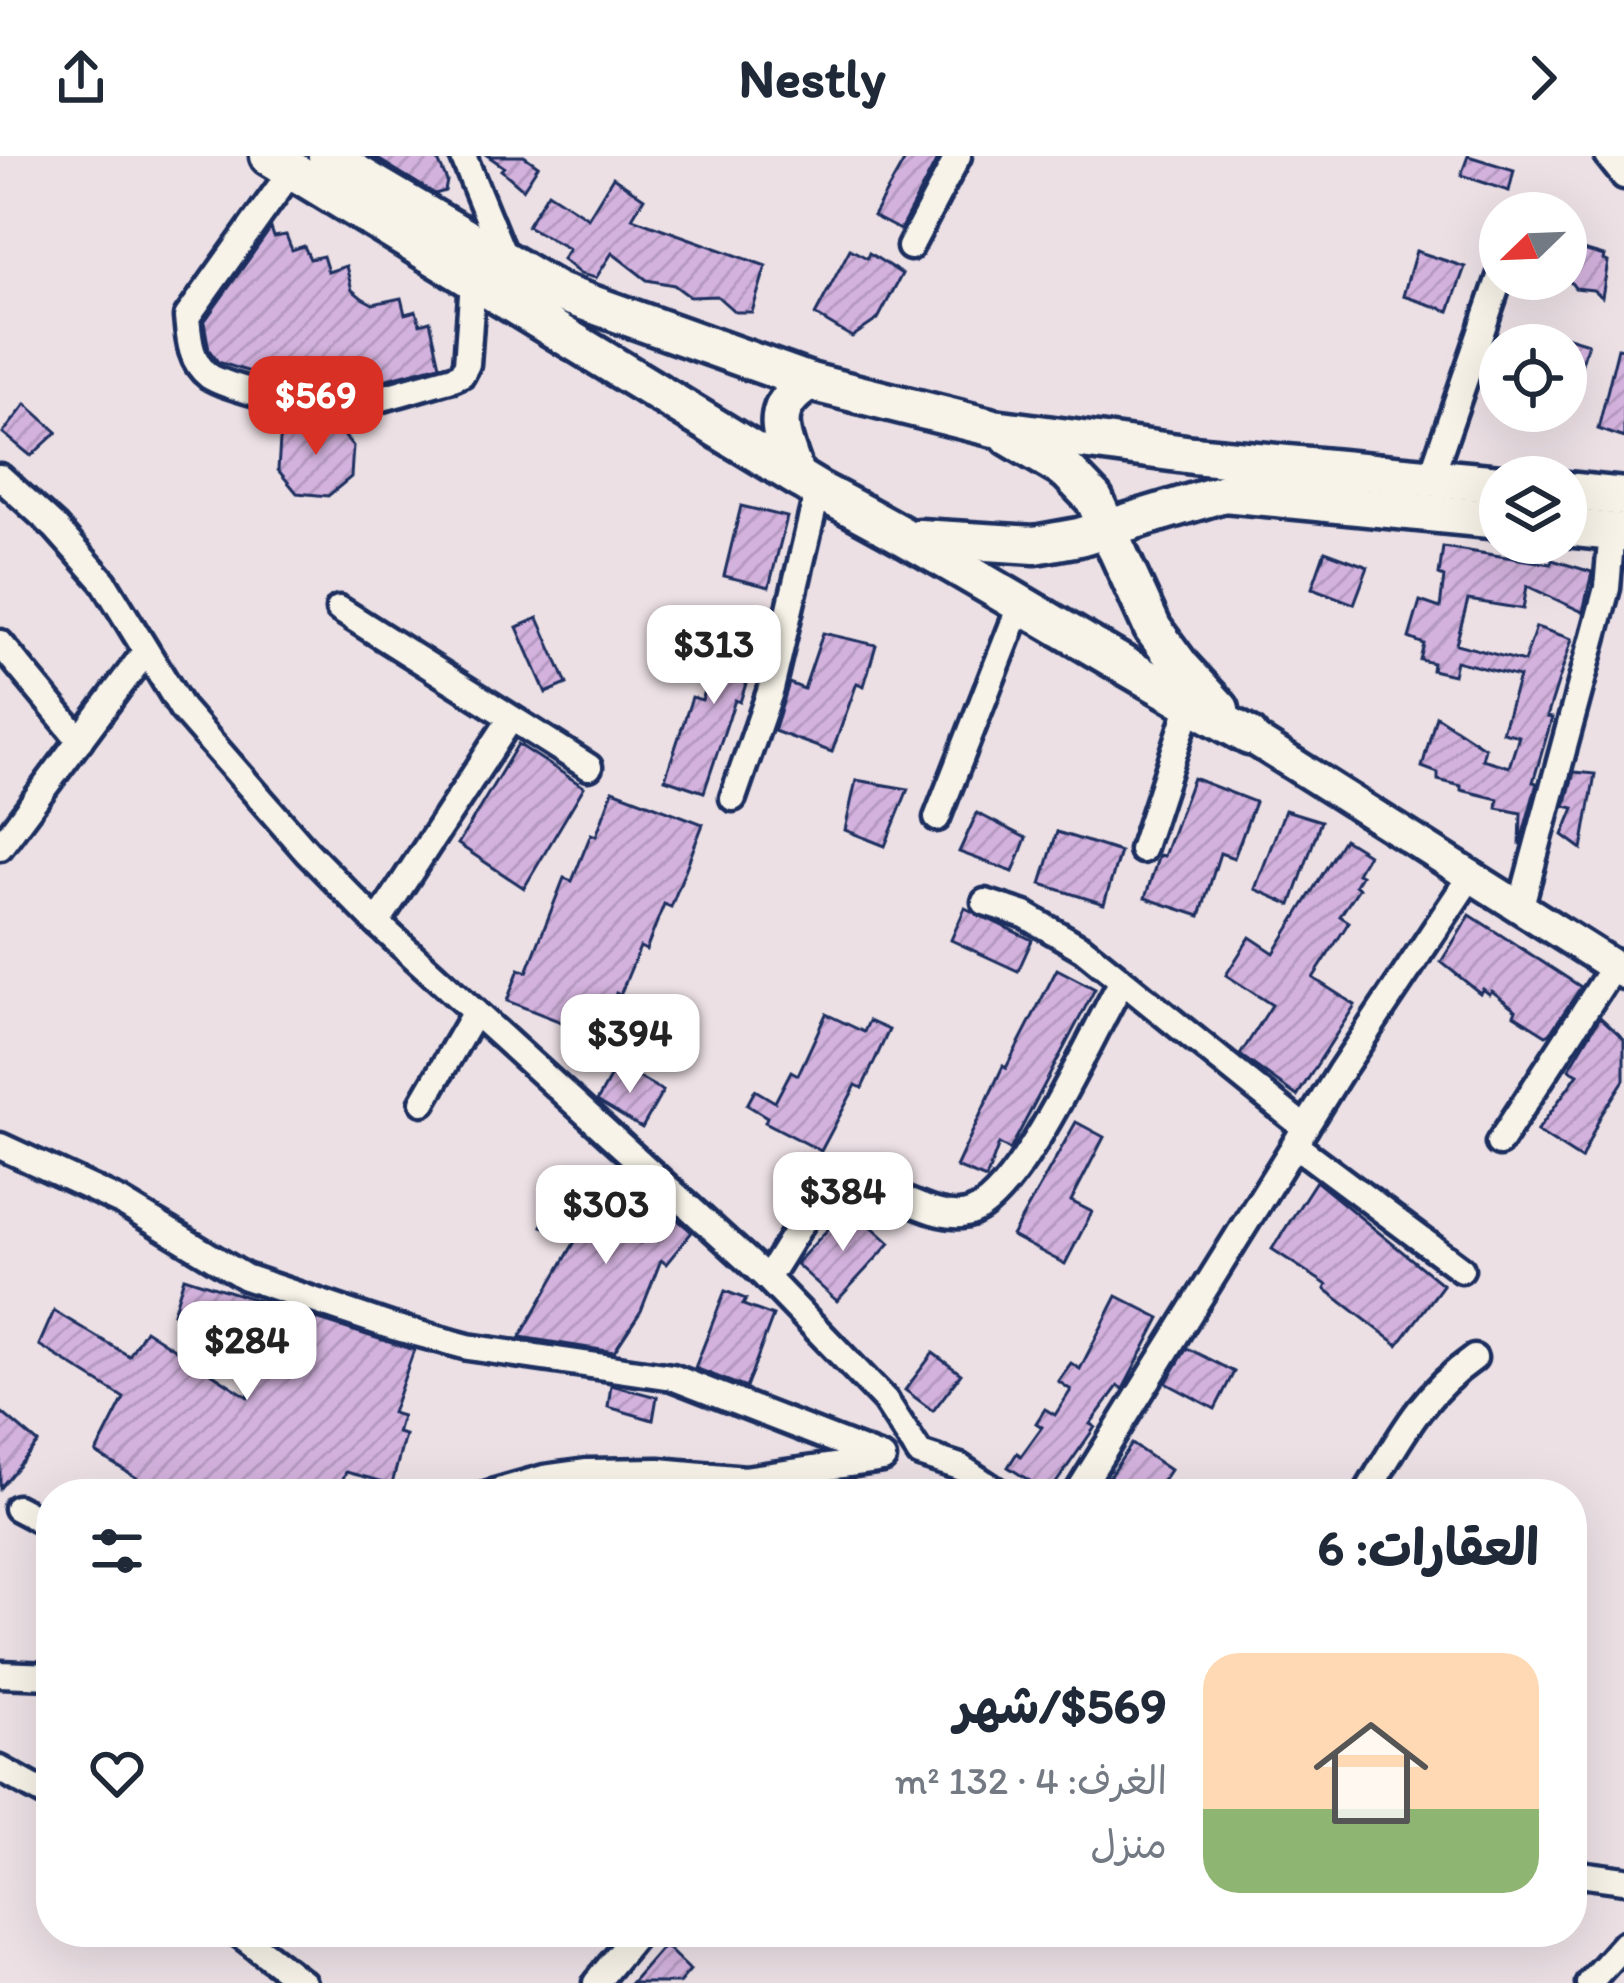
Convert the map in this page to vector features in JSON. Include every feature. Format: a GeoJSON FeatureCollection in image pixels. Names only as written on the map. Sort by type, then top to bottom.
{"type":"FeatureCollection","features":[{"type":"Feature","properties":{"kind":"highway"},"geometry":{"type":"LineString","coordinates":[[327,156],[558,292],[810,382],[994,428],[1193,455],[1479,482]]}},
{"type":"Feature","properties":{"kind":"highway"},"geometry":{"type":"LineString","coordinates":[[280,163],[806,480],[1249,736]]}},
{"type":"Feature","properties":{"kind":"highway"},"geometry":{"type":"LineString","coordinates":[[806,480],[781,431],[780,414],[794,392],[810,382]]}},
{"type":"Feature","properties":{"kind":"highway"},"geometry":{"type":"LineString","coordinates":[[994,428],[1067,471],[1094,499],[1165,647],[1211,701],[1249,736]]}},
{"type":"Feature","properties":{"kind":"highway"},"geometry":{"type":"LineString","coordinates":[[1048,460],[1069,507],[1061,529],[1048,543]]}},
{"type":"Feature","properties":{"kind":"highway"},"geometry":{"type":"LineString","coordinates":[[909,537],[1017,546],[1048,543],[1223,493],[1479,518]]}},
{"type":"Feature","properties":{"kind":"highway"},"geometry":{"type":"LineString","coordinates":[[1587,502],[1620,520]]}},
{"type":"Feature","properties":{"kind":"highway"},"geometry":{"type":"LineString","coordinates":[[1587,524],[1620,520]]}},
{"type":"Feature","properties":{"kind":"main road"},"geometry":{"type":"LineString","coordinates":[[1249,736],[1618,970]]}},
{"type":"Feature","properties":{"kind":"street"},"geometry":{"type":"LineString","coordinates":[[910,247],[958,156]]}},
{"type":"Feature","properties":{"kind":"street"},"geometry":{"type":"LineString","coordinates":[[1608,156],[1624,176]]}},
{"type":"Feature","properties":{"kind":"street"},"geometry":{"type":"LineString","coordinates":[[465,158],[506,261]]}},
{"type":"Feature","properties":{"kind":"street"},"geometry":{"type":"LineString","coordinates":[[280,163],[187,316],[189,344],[211,378],[323,407],[453,378],[467,364],[473,281]]}},
{"type":"Feature","properties":{"kind":"street"},"geometry":{"type":"LineString","coordinates":[[1431,477],[1492,300]]}},
{"type":"Feature","properties":{"kind":"street"},"geometry":{"type":"LineString","coordinates":[[0,477],[55,527],[104,583],[182,709],[215,750],[377,923],[767,1278],[885,1400],[920,1454]]}},
{"type":"Feature","properties":{"kind":"street"},"geometry":{"type":"LineString","coordinates":[[733,798],[771,689],[806,480]]}},
{"type":"Feature","properties":{"kind":"street"},"geometry":{"type":"LineString","coordinates":[[1520,909],[1607,588],[1620,520]]}},
{"type":"Feature","properties":{"kind":"street"},"geometry":{"type":"LineString","coordinates":[[938,818],[1020,606]]}},
{"type":"Feature","properties":{"kind":"street"},"geometry":{"type":"LineString","coordinates":[[339,609],[589,766]]}},
{"type":"Feature","properties":{"kind":"street"},"geometry":{"type":"LineString","coordinates":[[0,643],[80,740]]}},
{"type":"Feature","properties":{"kind":"street"},"geometry":{"type":"LineString","coordinates":[[0,848],[146,652]]}},
{"type":"Feature","properties":{"kind":"street"},"geometry":{"type":"LineString","coordinates":[[1142,850],[1190,704]]}},
{"type":"Feature","properties":{"kind":"street"},"geometry":{"type":"LineString","coordinates":[[377,923],[510,720]]}},
{"type":"Feature","properties":{"kind":"street"},"geometry":{"type":"LineString","coordinates":[[1086,1479],[1300,1137],[1470,877]]}},
{"type":"Feature","properties":{"kind":"street"},"geometry":{"type":"LineString","coordinates":[[985,902],[1052,929],[1083,949],[1460,1269]]}},
{"type":"Feature","properties":{"kind":"street"},"geometry":{"type":"LineString","coordinates":[[1499,1143],[1618,970]]}},
{"type":"Feature","properties":{"kind":"street"},"geometry":{"type":"LineString","coordinates":[[767,1278],[821,1198],[837,1186],[864,1186],[949,1216],[973,1213],[999,1195],[1028,1152],[1121,982]]}},
{"type":"Feature","properties":{"kind":"street"},"geometry":{"type":"LineString","coordinates":[[423,1102],[476,1012]]}},
{"type":"Feature","properties":{"kind":"street"},"geometry":{"type":"LineString","coordinates":[[0,1146],[121,1202],[245,1277],[468,1347],[672,1377],[883,1459]]}},
{"type":"Feature","properties":{"kind":"street"},"geometry":{"type":"LineString","coordinates":[[1375,1479],[1420,1406],[1441,1381],[1474,1358]]}},
{"type":"Feature","properties":{"kind":"street"},"geometry":{"type":"LineString","coordinates":[[540,1479],[587,1472],[659,1471],[746,1479],[920,1454],[960,1467],[978,1479]]}},
{"type":"Feature","properties":{"kind":"street"},"geometry":{"type":"LineString","coordinates":[[17,1508],[36,1518]]}},
{"type":"Feature","properties":{"kind":"street"},"geometry":{"type":"LineString","coordinates":[[0,1674],[36,1675]]}},
{"type":"Feature","properties":{"kind":"street"},"geometry":{"type":"LineString","coordinates":[[0,1768],[36,1788]]}},
{"type":"Feature","properties":{"kind":"street"},"geometry":{"type":"LineString","coordinates":[[1587,1875],[1624,1880]]}},
{"type":"Feature","properties":{"kind":"street"},"geometry":{"type":"LineString","coordinates":[[1589,1983],[1624,1944]]}},
{"type":"Feature","properties":{"kind":"street"},"geometry":{"type":"LineString","coordinates":[[256,1947],[303,1983]]}},
{"type":"Feature","properties":{"kind":"street"},"geometry":{"type":"LineString","coordinates":[[596,1983],[626,1947]]}},
{"type":"Feature","properties":{"kind":"building"},"geometry":{"type":"Polygon","coordinates":[[[373,156],[436,156],[447,181],[445,191],[435,194],[373,156]]]}},
{"type":"Feature","properties":{"kind":"building"},"geometry":{"type":"Polygon","coordinates":[[[488,156],[524,156],[538,166],[523,189],[488,156]]]}},
{"type":"Feature","properties":{"kind":"building"},"geometry":{"type":"Polygon","coordinates":[[[907,156],[939,156],[900,230],[873,216],[907,156]]]}},
{"type":"Feature","properties":{"kind":"building"},"geometry":{"type":"Polygon","coordinates":[[[1468,156],[1514,170],[1509,191],[1461,175],[1468,156]]]}},
{"type":"Feature","properties":{"kind":"building"},"geometry":{"type":"Polygon","coordinates":[[[613,177],[644,198],[632,218],[766,266],[752,312],[735,312],[717,296],[690,297],[674,285],[647,280],[612,253],[596,278],[580,274],[562,259],[569,249],[527,226],[548,192],[588,218],[613,177]]]}},
{"type":"Feature","properties":{"kind":"building"},"geometry":{"type":"Polygon","coordinates":[[[271,228],[274,237],[286,235],[292,250],[304,246],[310,259],[323,256],[328,272],[346,266],[352,290],[362,298],[373,304],[401,298],[405,314],[416,311],[420,324],[430,321],[440,365],[361,386],[325,390],[218,362],[209,350],[204,322],[271,228]]]}},
{"type":"Feature","properties":{"kind":"building"},"geometry":{"type":"Polygon","coordinates":[[[850,249],[867,258],[869,253],[902,274],[878,319],[852,337],[815,315],[850,249]]]}},
{"type":"Feature","properties":{"kind":"building"},"geometry":{"type":"Polygon","coordinates":[[[1416,251],[1465,267],[1449,311],[1403,296],[1416,251]]]}},
{"type":"Feature","properties":{"kind":"building"},"geometry":{"type":"Polygon","coordinates":[[[1587,251],[1608,262],[1602,297],[1587,289],[1587,251]]]}},
{"type":"Feature","properties":{"kind":"building"},"geometry":{"type":"Polygon","coordinates":[[[1618,348],[1624,349],[1624,438],[1598,429],[1618,348]]]}},
{"type":"Feature","properties":{"kind":"building"},"geometry":{"type":"Polygon","coordinates":[[[26,404],[57,432],[31,456],[3,433],[26,404]]]}},
{"type":"Feature","properties":{"kind":"building"},"geometry":{"type":"Polygon","coordinates":[[[302,421],[334,424],[353,446],[351,477],[328,496],[297,493],[278,470],[280,440],[302,421]]]}},
{"type":"Feature","properties":{"kind":"building"},"geometry":{"type":"Polygon","coordinates":[[[741,506],[787,517],[769,587],[724,576],[741,506]]]}},
{"type":"Feature","properties":{"kind":"building"},"geometry":{"type":"Polygon","coordinates":[[[1443,547],[1479,553],[1479,564],[1565,564],[1592,572],[1583,612],[1527,586],[1523,609],[1468,600],[1456,644],[1524,662],[1536,627],[1572,639],[1547,717],[1552,718],[1520,845],[1521,813],[1497,808],[1498,799],[1461,790],[1422,767],[1436,716],[1485,748],[1482,759],[1509,767],[1519,736],[1502,732],[1519,677],[1456,661],[1453,675],[1432,670],[1433,663],[1420,660],[1424,644],[1409,638],[1420,601],[1440,608],[1444,577],[1439,575],[1443,547]]]}},
{"type":"Feature","properties":{"kind":"building"},"geometry":{"type":"Polygon","coordinates":[[[1325,551],[1368,567],[1354,604],[1312,588],[1325,551]]]}},
{"type":"Feature","properties":{"kind":"building"},"geometry":{"type":"Polygon","coordinates":[[[538,618],[567,684],[546,693],[517,627],[538,618]]]}},
{"type":"Feature","properties":{"kind":"building"},"geometry":{"type":"Polygon","coordinates":[[[729,618],[764,629],[704,792],[665,779],[692,697],[702,700],[729,618]]]}},
{"type":"Feature","properties":{"kind":"building"},"geometry":{"type":"Polygon","coordinates":[[[823,633],[876,645],[864,686],[857,683],[832,752],[774,731],[789,683],[804,689],[823,633]]]}},
{"type":"Feature","properties":{"kind":"building"},"geometry":{"type":"Polygon","coordinates":[[[518,744],[584,787],[524,888],[458,844],[518,744]]]}},
{"type":"Feature","properties":{"kind":"building"},"geometry":{"type":"Polygon","coordinates":[[[1574,772],[1595,774],[1582,849],[1563,835],[1574,808],[1565,806],[1574,772]]]}},
{"type":"Feature","properties":{"kind":"building"},"geometry":{"type":"Polygon","coordinates":[[[1193,778],[1255,802],[1234,858],[1220,853],[1200,916],[1145,898],[1193,778]]]}},
{"type":"Feature","properties":{"kind":"building"},"geometry":{"type":"Polygon","coordinates":[[[856,780],[908,789],[885,846],[845,830],[856,780]]]}},
{"type":"Feature","properties":{"kind":"building"},"geometry":{"type":"Polygon","coordinates":[[[613,790],[703,824],[671,907],[664,904],[646,950],[640,947],[600,1037],[507,1001],[519,969],[527,972],[564,878],[572,881],[591,834],[596,836],[613,790]]]}},
{"type":"Feature","properties":{"kind":"building"},"geometry":{"type":"Polygon","coordinates":[[[1285,810],[1321,821],[1291,905],[1255,889],[1285,810]]]}},
{"type":"Feature","properties":{"kind":"building"},"geometry":{"type":"Polygon","coordinates":[[[977,813],[1026,838],[1013,872],[959,852],[977,813]]]}},
{"type":"Feature","properties":{"kind":"building"},"geometry":{"type":"Polygon","coordinates":[[[1057,832],[1120,852],[1104,904],[1041,884],[1057,832]]]}},
{"type":"Feature","properties":{"kind":"building"},"geometry":{"type":"Polygon","coordinates":[[[1344,839],[1368,854],[1357,873],[1361,875],[1355,885],[1359,888],[1340,916],[1349,922],[1313,978],[1355,1005],[1297,1096],[1240,1055],[1272,1005],[1226,975],[1250,937],[1274,953],[1344,839]]]}},
{"type":"Feature","properties":{"kind":"building"},"geometry":{"type":"Polygon","coordinates":[[[965,908],[1032,940],[1018,971],[951,940],[965,908]]]}},
{"type":"Feature","properties":{"kind":"building"},"geometry":{"type":"Polygon","coordinates":[[[1470,915],[1581,987],[1550,1033],[1514,1015],[1516,1010],[1492,991],[1480,993],[1441,962],[1470,915]]]}},
{"type":"Feature","properties":{"kind":"building"},"geometry":{"type":"Polygon","coordinates":[[[1057,969],[1095,989],[1010,1150],[999,1144],[986,1179],[956,1167],[1003,1066],[1006,1068],[1057,969]]]}},
{"type":"Feature","properties":{"kind":"building"},"geometry":{"type":"Polygon","coordinates":[[[826,1014],[864,1032],[869,1021],[889,1030],[862,1088],[856,1085],[821,1151],[765,1122],[767,1117],[747,1105],[755,1090],[775,1102],[791,1071],[798,1075],[826,1014]]]}},
{"type":"Feature","properties":{"kind":"building"},"geometry":{"type":"Polygon","coordinates":[[[1600,1017],[1624,1039],[1624,1080],[1581,1159],[1537,1131],[1578,1074],[1569,1069],[1600,1017]]]}},
{"type":"Feature","properties":{"kind":"building"},"geometry":{"type":"Polygon","coordinates":[[[617,1065],[663,1091],[642,1128],[597,1101],[617,1065]]]}},
{"type":"Feature","properties":{"kind":"building"},"geometry":{"type":"Polygon","coordinates":[[[1076,1122],[1104,1137],[1071,1201],[1092,1212],[1065,1264],[1012,1236],[1076,1122]]]}},
{"type":"Feature","properties":{"kind":"building"},"geometry":{"type":"Polygon","coordinates":[[[613,1164],[692,1232],[666,1264],[661,1260],[641,1311],[614,1352],[520,1337],[577,1238],[542,1226],[549,1208],[642,1243],[586,1197],[613,1164]]]}},
{"type":"Feature","properties":{"kind":"building"},"geometry":{"type":"Polygon","coordinates":[[[1316,1181],[1443,1285],[1398,1345],[1325,1289],[1327,1285],[1272,1249],[1316,1181]]]}},
{"type":"Feature","properties":{"kind":"building"},"geometry":{"type":"Polygon","coordinates":[[[849,1206],[890,1243],[837,1301],[796,1264],[849,1206]]]}},
{"type":"Feature","properties":{"kind":"building"},"geometry":{"type":"Polygon","coordinates":[[[184,1277],[414,1350],[392,1413],[402,1416],[397,1433],[405,1435],[393,1479],[346,1472],[343,1479],[138,1479],[96,1453],[124,1398],[39,1345],[54,1311],[129,1356],[145,1330],[248,1397],[262,1339],[173,1313],[184,1277]]]}},
{"type":"Feature","properties":{"kind":"building"},"geometry":{"type":"Polygon","coordinates":[[[725,1291],[746,1299],[743,1305],[773,1316],[746,1388],[695,1368],[725,1291]]]}},
{"type":"Feature","properties":{"kind":"building"},"geometry":{"type":"Polygon","coordinates":[[[1117,1296],[1160,1318],[1123,1389],[1118,1386],[1090,1424],[1095,1427],[1059,1479],[1027,1479],[1008,1467],[1042,1427],[1036,1423],[1045,1409],[1055,1415],[1071,1390],[1058,1381],[1071,1363],[1080,1369],[1117,1296]]]}},
{"type":"Feature","properties":{"kind":"building"},"geometry":{"type":"Polygon","coordinates":[[[1187,1348],[1234,1372],[1215,1409],[1166,1383],[1187,1348]]]}},
{"type":"Feature","properties":{"kind":"building"},"geometry":{"type":"Polygon","coordinates":[[[933,1353],[961,1374],[933,1411],[905,1390],[933,1353]]]}},
{"type":"Feature","properties":{"kind":"building"},"geometry":{"type":"Polygon","coordinates":[[[611,1385],[657,1397],[653,1420],[608,1407],[611,1385]]]}},
{"type":"Feature","properties":{"kind":"building"},"geometry":{"type":"Polygon","coordinates":[[[0,1411],[38,1443],[0,1488],[0,1411]]]}},
{"type":"Feature","properties":{"kind":"building"},"geometry":{"type":"Polygon","coordinates":[[[1132,1444],[1170,1470],[1164,1479],[1108,1479],[1132,1444]]]}},
{"type":"Feature","properties":{"kind":"building"},"geometry":{"type":"Polygon","coordinates":[[[662,1947],[690,1970],[679,1983],[631,1983],[662,1947]]]}}]}
